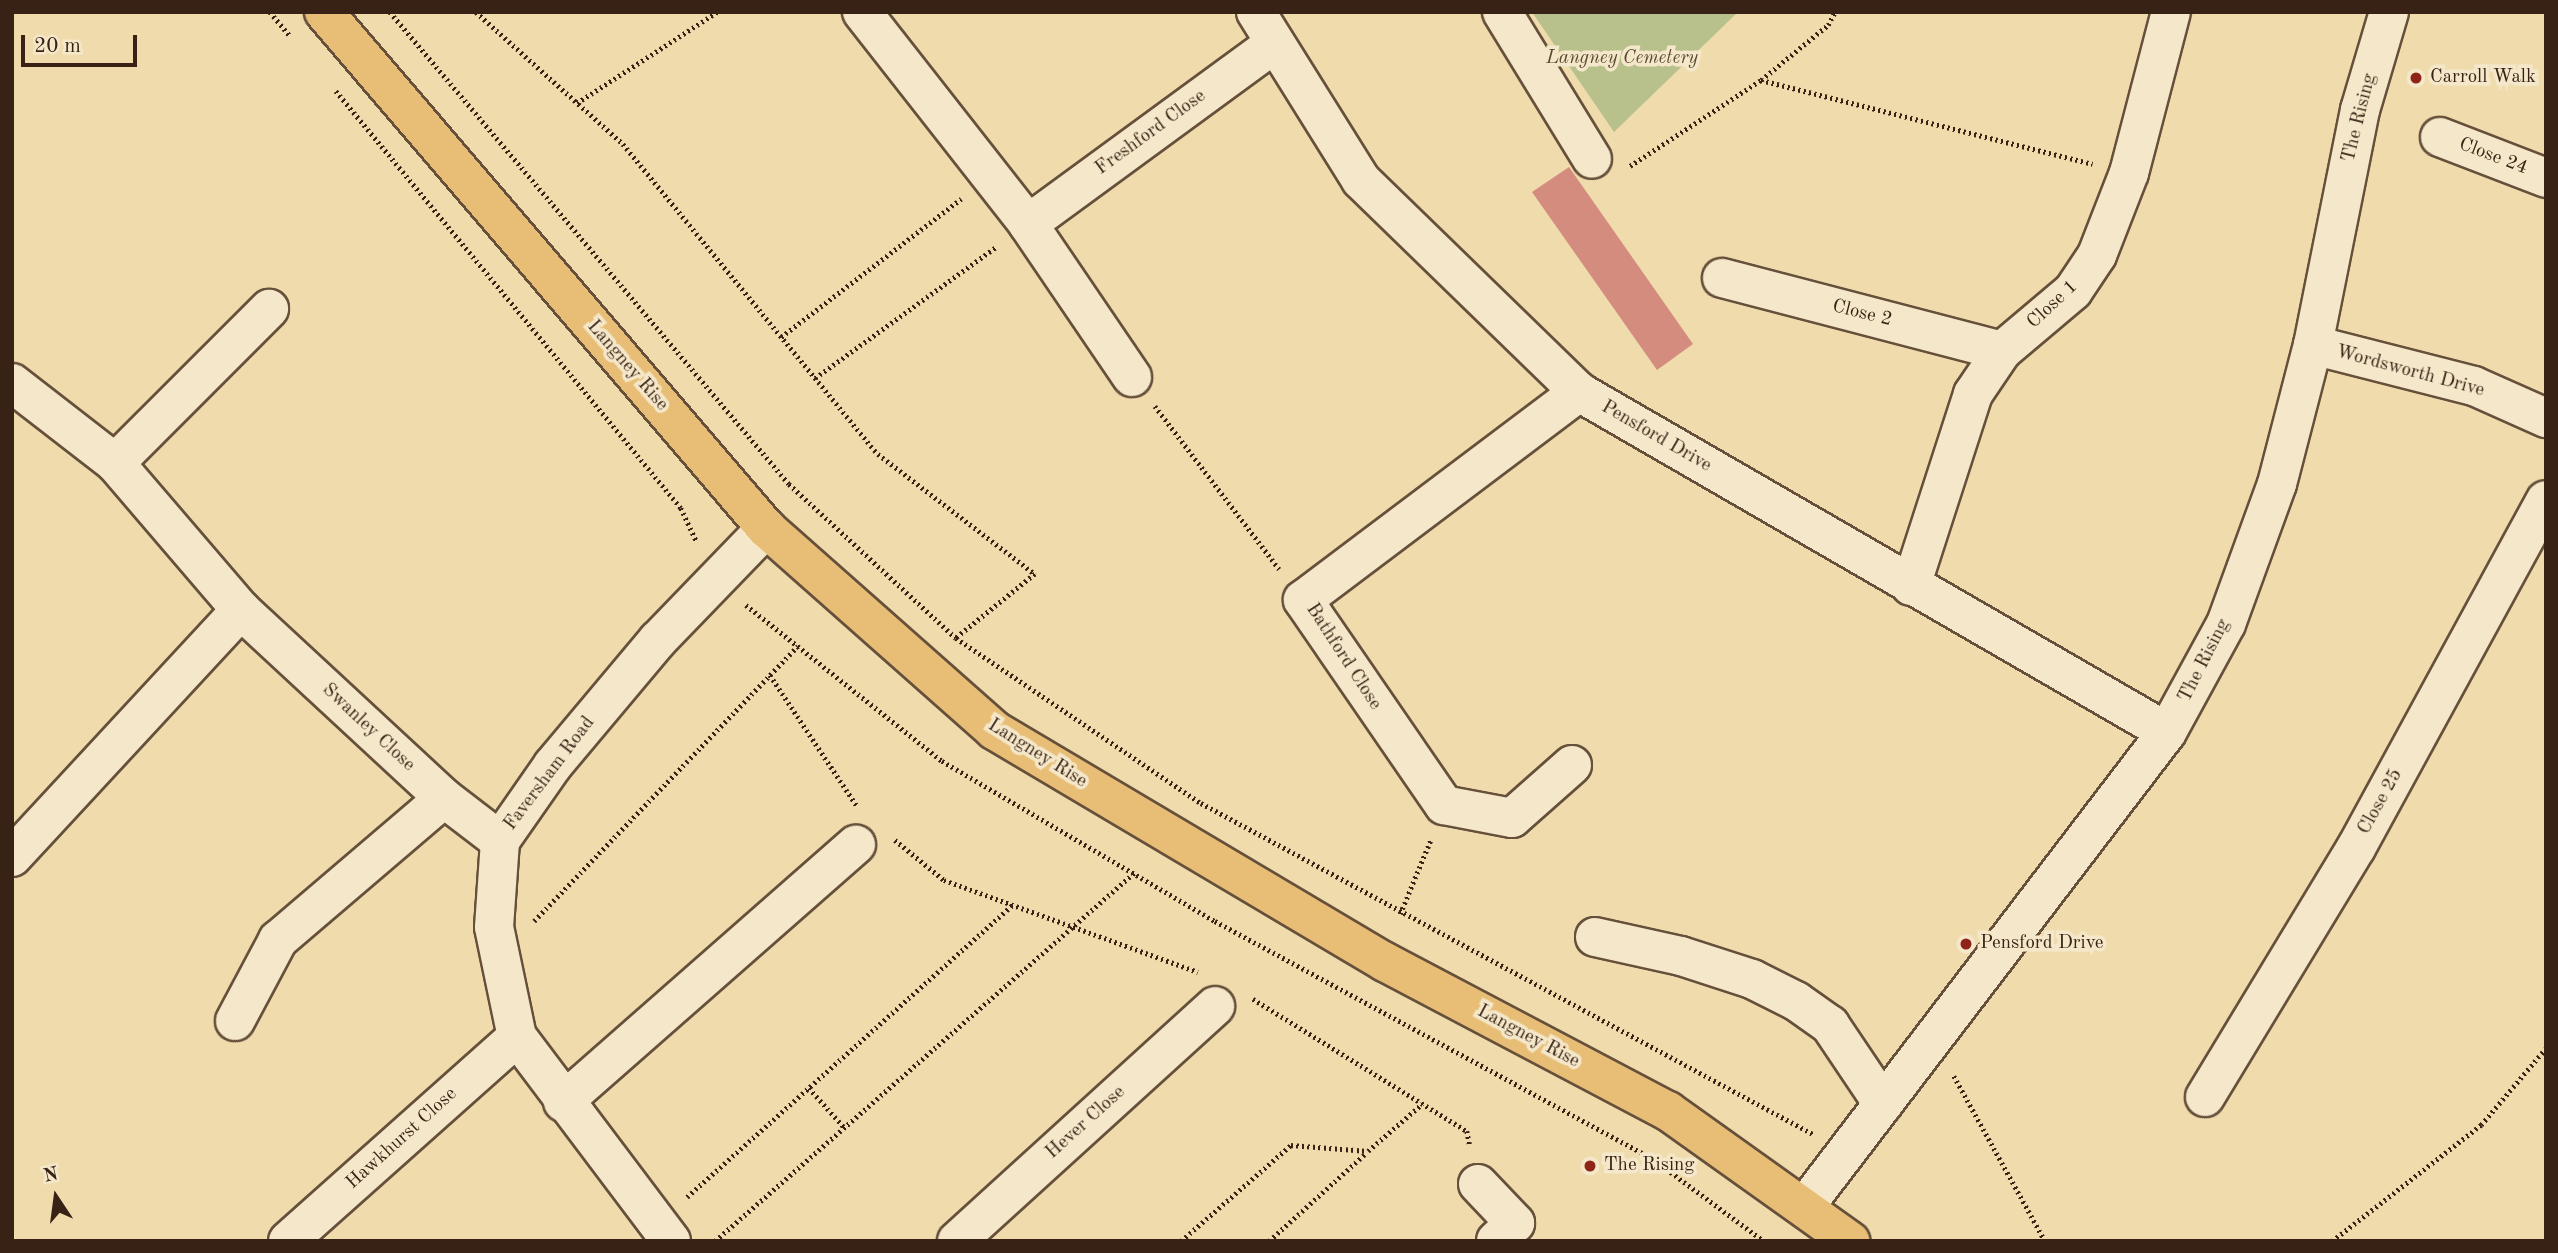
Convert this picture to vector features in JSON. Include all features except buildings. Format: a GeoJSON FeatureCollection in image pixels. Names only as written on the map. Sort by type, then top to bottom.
{"type":"FeatureCollection","features":[{"type":"Feature","properties":{"kind":"main road","name":"Langney Rise"},"geometry":{"type":"LineString","coordinates":[[324,12],[766,528],[994,730],[1385,962],[1668,1111],[1805,1206],[1850,1241]]}},
{"type":"Feature","properties":{"kind":"street"},"geometry":{"type":"LineString","coordinates":[[862,12],[1028,224],[1132,377]]}},
{"type":"Feature","properties":{"kind":"street"},"geometry":{"type":"LineString","coordinates":[[1502,12],[1592,159]]}},
{"type":"Feature","properties":{"kind":"street","name":"Close 1"},"geometry":{"type":"LineString","coordinates":[[1911,586],[1973,394],[2002,351],[2073,291],[2097,255],[2129,173],[2171,12]]}},
{"type":"Feature","properties":{"kind":"street","name":"The Rising"},"geometry":{"type":"LineString","coordinates":[[1805,1206],[2167,733],[2226,624],[2277,484],[2313,345],[2360,110],[2389,12]]}},
{"type":"Feature","properties":{"kind":"street","name":"Freshford Close"},"geometry":{"type":"LineString","coordinates":[[1028,224],[1266,27]]}},
{"type":"Feature","properties":{"kind":"street","name":"Pensford Drive"},"geometry":{"type":"LineString","coordinates":[[1266,27],[1361,180],[1580,392],[2167,733]]}},
{"type":"Feature","properties":{"kind":"street","name":"Close 24"},"geometry":{"type":"LineString","coordinates":[[2440,137],[2546,178]]}},
{"type":"Feature","properties":{"kind":"street","name":"Close 2"},"geometry":{"type":"LineString","coordinates":[[1722,278],[2002,351]]}},
{"type":"Feature","properties":{"kind":"street"},"geometry":{"type":"LineString","coordinates":[[115,463],[269,309]]}},
{"type":"Feature","properties":{"kind":"street","name":"Wordsworth Drive"},"geometry":{"type":"LineString","coordinates":[[2313,345],[2474,386],[2546,418]]}},
{"type":"Feature","properties":{"kind":"street","name":"Swanley Close"},"geometry":{"type":"LineString","coordinates":[[12,383],[115,463],[241,610],[444,799],[500,841]]}},
{"type":"Feature","properties":{"kind":"street","name":"Bathford Close"},"geometry":{"type":"LineString","coordinates":[[1444,805],[1303,600],[1580,392]]}},
{"type":"Feature","properties":{"kind":"street","name":"Close 25"},"geometry":{"type":"LineString","coordinates":[[2205,1097],[2356,848],[2546,500]]}},
{"type":"Feature","properties":{"kind":"street","name":"Faversham Road"},"geometry":{"type":"LineString","coordinates":[[665,1232],[563,1102],[517,1037],[494,927],[500,841],[553,765],[650,650],[766,528]]}},
{"type":"Feature","properties":{"kind":"street"},"geometry":{"type":"LineString","coordinates":[[12,857],[241,610]]}},
{"type":"Feature","properties":{"kind":"street"},"geometry":{"type":"LineString","coordinates":[[1444,805],[1512,818],[1572,765]]}},
{"type":"Feature","properties":{"kind":"street"},"geometry":{"type":"LineString","coordinates":[[235,1021],[278,940],[444,799]]}},
{"type":"Feature","properties":{"kind":"street"},"geometry":{"type":"LineString","coordinates":[[563,1102],[868,830]]}},
{"type":"Feature","properties":{"kind":"street"},"geometry":{"type":"LineString","coordinates":[[1595,937],[1681,956],[1796,1001],[1830,1025],[1883,1104]]}},
{"type":"Feature","properties":{"kind":"street","name":"Hever Close"},"geometry":{"type":"LineString","coordinates":[[957,1241],[1219,990]]}},
{"type":"Feature","properties":{"kind":"street","name":"Hawkhurst Close"},"geometry":{"type":"LineString","coordinates":[[288,1241],[517,1037]]}},
{"type":"Feature","properties":{"kind":"street"},"geometry":{"type":"LineString","coordinates":[[1478,1184],[1515,1223],[1496,1241]]}},
{"type":"Feature","properties":{"kind":"path"},"geometry":{"type":"LineString","coordinates":[[390,12],[789,484],[956,638],[1201,803],[1400,914],[1846,1152]]}},
{"type":"Feature","properties":{"kind":"path"},"geometry":{"type":"LineString","coordinates":[[476,12],[623,144],[877,454],[1035,574],[956,638]]}},
{"type":"Feature","properties":{"kind":"path"},"geometry":{"type":"LineString","coordinates":[[577,103],[717,12]]}},
{"type":"Feature","properties":{"kind":"path"},"geometry":{"type":"LineString","coordinates":[[1592,159],[1617,175],[1761,80],[1828,25],[1835,12]]}},
{"type":"Feature","properties":{"kind":"path"},"geometry":{"type":"LineString","coordinates":[[1761,80],[2129,173]]}},
{"type":"Feature","properties":{"kind":"path"},"geometry":{"type":"LineString","coordinates":[[782,337],[990,177]]}},
{"type":"Feature","properties":{"kind":"path"},"geometry":{"type":"LineString","coordinates":[[815,378],[1028,224]]}},
{"type":"Feature","properties":{"kind":"path"},"geometry":{"type":"LineString","coordinates":[[1132,377],[1303,600]]}},
{"type":"Feature","properties":{"kind":"path"},"geometry":{"type":"LineString","coordinates":[[500,956],[798,646]]}},
{"type":"Feature","properties":{"kind":"path"},"geometry":{"type":"LineString","coordinates":[[771,675],[868,830],[943,880],[1072,927],[1219,990],[1422,1104],[1467,1131],[1478,1184]]}},
{"type":"Feature","properties":{"kind":"path"},"geometry":{"type":"LineString","coordinates":[[1400,914],[1444,805]]}},
{"type":"Feature","properties":{"kind":"path"},"geometry":{"type":"LineString","coordinates":[[715,1241],[1134,873]]}},
{"type":"Feature","properties":{"kind":"path"},"geometry":{"type":"LineString","coordinates":[[665,1232],[808,1088],[1013,905]]}},
{"type":"Feature","properties":{"kind":"path"},"geometry":{"type":"LineString","coordinates":[[1933,1039],[2045,1241]]}},
{"type":"Feature","properties":{"kind":"path"},"geometry":{"type":"LineString","coordinates":[[2332,1241],[2481,1125],[2546,1048]]}},
{"type":"Feature","properties":{"kind":"path"},"geometry":{"type":"LineString","coordinates":[[808,1088],[844,1127]]}},
{"type":"Feature","properties":{"kind":"path"},"geometry":{"type":"LineString","coordinates":[[1269,1241],[1422,1104]]}},
{"type":"Feature","properties":{"kind":"path"},"geometry":{"type":"LineString","coordinates":[[1181,1241],[1290,1145],[1368,1151]]}},
{"type":"Feature","properties":{"kind":"green space","name":"Langney Cemetery"},"geometry":{"type":"Polygon","coordinates":[[[1532,12],[1738,12],[1614,132],[1532,12]]]}},
{"type":"Feature","properties":{"kind":"place","name":"Carroll Walk"},"geometry":{"type":"Point","coordinates":[2416,78]}},
{"type":"Feature","properties":{"kind":"place","name":"Pensford Drive"},"geometry":{"type":"Point","coordinates":[1966,944]}},
{"type":"Feature","properties":{"kind":"place","name":"The Rising"},"geometry":{"type":"Point","coordinates":[1590,1166]}}]}
